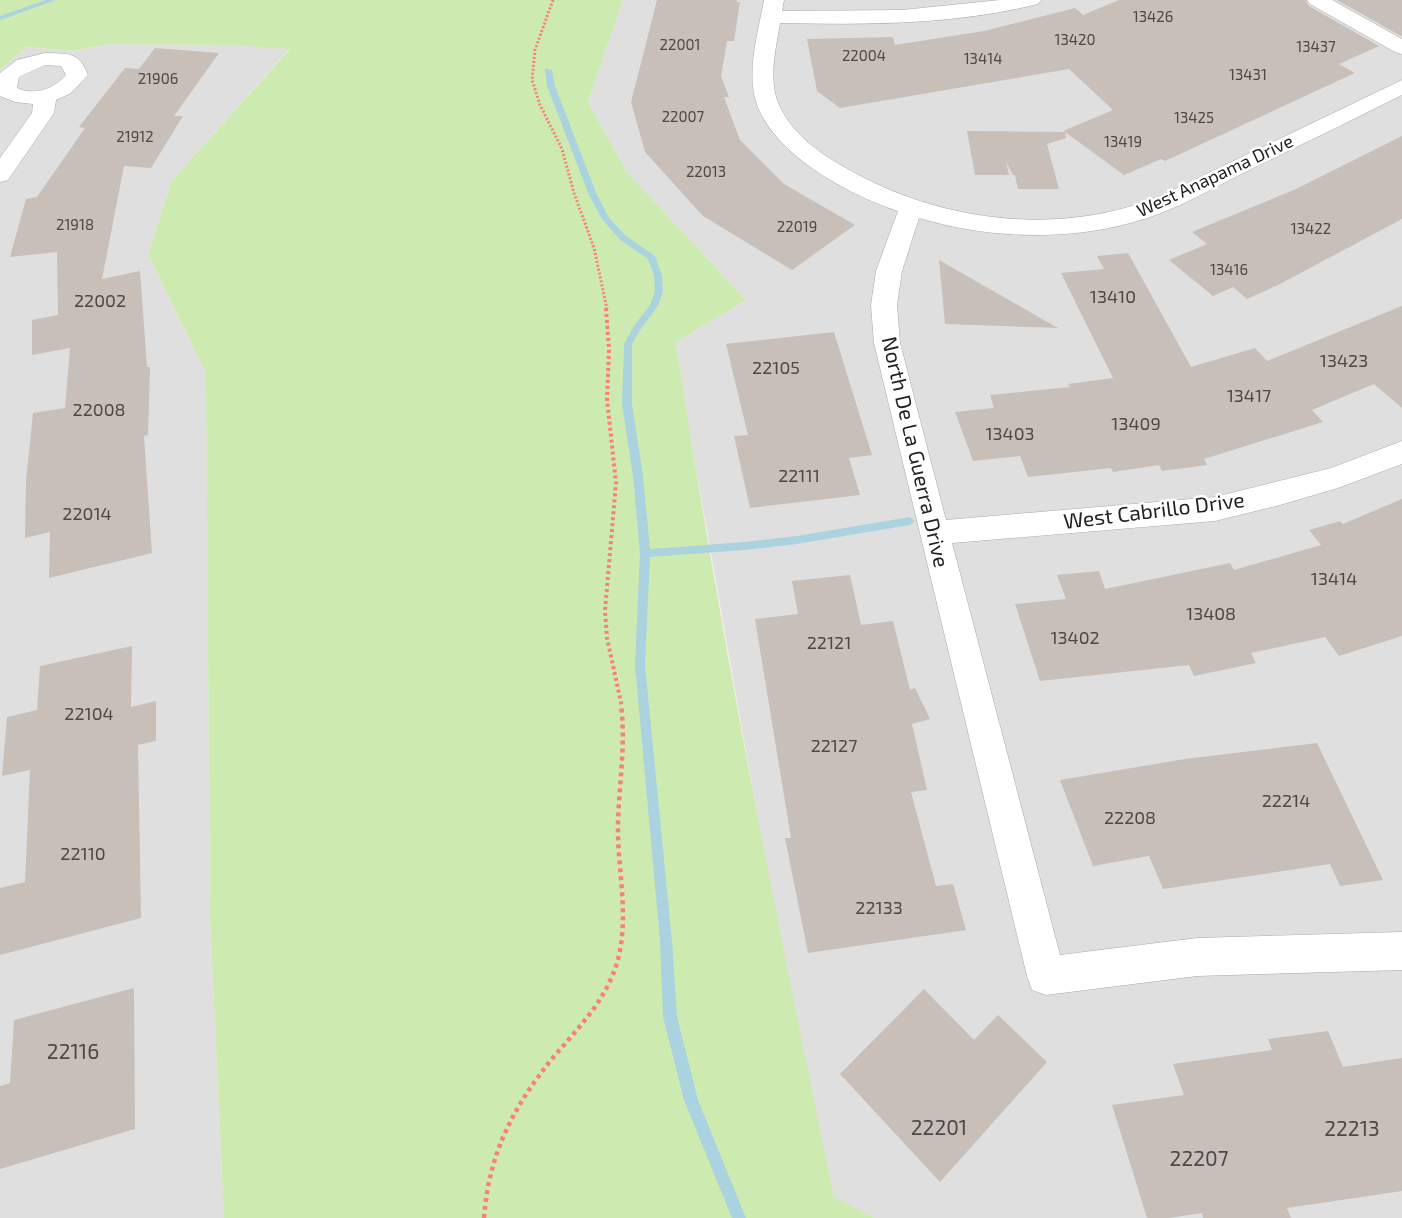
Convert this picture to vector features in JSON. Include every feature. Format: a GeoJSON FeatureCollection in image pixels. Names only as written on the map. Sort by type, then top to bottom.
{"type":"FeatureCollection","features":[{"type":"Feature","properties":{"kind":"street"},"geometry":{"type":"LineString","coordinates":[[911,207],[868,192],[808,154],[786,134],[766,98],[763,74],[773,9],[890,19],[964,12],[1031,0]]}},
{"type":"Feature","properties":{"kind":"street"},"geometry":{"type":"LineString","coordinates":[[1317,0],[1402,48]]}},
{"type":"Feature","properties":{"kind":"street","name":"West Anapama Drive"},"geometry":{"type":"LineString","coordinates":[[911,207],[949,218],[998,225],[1086,224],[1129,216],[1172,198],[1402,87]]}},
{"type":"Feature","properties":{"kind":"street"},"geometry":{"type":"LineString","coordinates":[[0,175],[43,113],[46,96]]}},
{"type":"Feature","properties":{"kind":"street","name":"North De La Guerra Drive"},"geometry":{"type":"LineString","coordinates":[[911,207],[889,272],[884,305],[887,343],[1046,976],[1197,957],[1402,951]]}},
{"type":"Feature","properties":{"kind":"street","name":"West Cabrillo Drive"},"geometry":{"type":"LineString","coordinates":[[934,533],[1215,508],[1280,494],[1338,477],[1402,452]]}},
{"type":"Feature","properties":{"kind":"path"},"geometry":{"type":"LineString","coordinates":[[484,1218],[495,1150],[516,1108],[553,1058],[591,1015],[615,968],[625,915],[618,828],[623,722],[620,693],[607,639],[605,612],[606,581],[615,521],[616,492],[615,463],[606,406],[608,318],[591,237],[573,190],[560,144],[538,102],[532,83],[531,62],[553,0]]}},
{"type":"Feature","properties":{"kind":"shaded area"},"geometry":{"type":"Polygon","coordinates":[[[623,0],[1402,0],[1402,1218],[874,1218],[834,1198],[774,910],[689,428],[676,342],[746,300],[627,172],[588,102],[623,0]]]}},
{"type":"Feature","properties":{"kind":"shaded area"},"geometry":{"type":"Polygon","coordinates":[[[108,44],[290,48],[172,180],[148,254],[206,373],[210,918],[224,1218],[0,1218],[0,69],[27,47],[72,51],[108,44]]]}},
{"type":"Feature","properties":{"kind":"green space"},"geometry":{"type":"Polygon","coordinates":[[[0,0],[623,0],[588,102],[627,172],[746,300],[676,342],[749,771],[834,1197],[874,1218],[224,1218],[210,918],[206,373],[148,254],[172,180],[290,49],[235,45],[108,44],[72,51],[27,47],[0,69],[0,0]]]}},
{"type":"Feature","properties":{"kind":"building"},"geometry":{"type":"Polygon","coordinates":[[[657,0],[737,0],[736,2],[740,2],[734,41],[727,41],[721,76],[729,97],[724,97],[740,140],[784,184],[855,225],[792,270],[703,216],[645,152],[631,102],[657,0]]]}},
{"type":"Feature","properties":{"kind":"building"},"geometry":{"type":"Polygon","coordinates":[[[1119,0],[1305,0],[1309,6],[1379,46],[1339,64],[1355,73],[1165,161],[1161,159],[1124,175],[1063,131],[1113,110],[1069,69],[840,108],[817,91],[807,39],[893,37],[895,45],[984,31],[1075,8],[1083,15],[1119,0]]]}},
{"type":"Feature","properties":{"kind":"building"},"geometry":{"type":"Polygon","coordinates":[[[1337,0],[1402,0],[1402,35],[1401,36],[1337,0]]]}},
{"type":"Feature","properties":{"kind":"building"},"geometry":{"type":"Polygon","coordinates":[[[155,48],[219,53],[174,116],[183,116],[151,168],[124,166],[102,279],[140,271],[147,367],[150,367],[148,435],[144,436],[152,553],[49,578],[50,532],[25,538],[26,481],[33,413],[65,408],[70,348],[32,355],[32,320],[58,315],[57,252],[10,257],[26,199],[37,197],[85,128],[79,127],[125,68],[139,69],[155,48]]]}},
{"type":"Feature","properties":{"kind":"building"},"geometry":{"type":"Polygon","coordinates":[[[967,131],[1065,132],[1066,138],[1047,144],[1059,189],[1018,189],[1015,175],[1006,162],[1009,175],[975,175],[967,131]]]}},
{"type":"Feature","properties":{"kind":"building"},"geometry":{"type":"Polygon","coordinates":[[[1402,136],[1402,219],[1278,285],[1247,299],[1233,287],[1213,296],[1169,260],[1207,244],[1192,232],[1296,189],[1402,136]]]}},
{"type":"Feature","properties":{"kind":"building"},"geometry":{"type":"Polygon","coordinates":[[[1128,253],[1191,367],[1255,348],[1267,361],[1402,306],[1402,408],[1374,384],[1312,410],[1323,422],[1204,459],[1207,465],[1162,471],[1159,465],[1113,472],[1111,468],[1028,477],[1020,456],[973,461],[955,412],[994,408],[990,395],[1070,387],[1068,384],[1113,378],[1061,273],[1104,269],[1097,256],[1128,253]]]}},
{"type":"Feature","properties":{"kind":"building"},"geometry":{"type":"Polygon","coordinates":[[[939,260],[1058,328],[945,324],[939,260]]]}},
{"type":"Feature","properties":{"kind":"building"},"geometry":{"type":"Polygon","coordinates":[[[834,332],[872,455],[849,458],[860,495],[750,508],[734,436],[748,435],[726,344],[834,332]]]}},
{"type":"Feature","properties":{"kind":"building"},"geometry":{"type":"Polygon","coordinates":[[[1402,499],[1402,636],[1339,656],[1325,637],[1251,653],[1256,663],[1194,676],[1189,665],[1040,681],[1015,604],[1066,599],[1057,575],[1099,571],[1105,589],[1230,563],[1234,570],[1321,545],[1309,530],[1340,521],[1343,524],[1402,499]]]}},
{"type":"Feature","properties":{"kind":"building"},"geometry":{"type":"Polygon","coordinates":[[[850,575],[861,625],[893,621],[910,690],[915,688],[930,719],[912,724],[927,790],[911,792],[936,886],[953,884],[966,930],[808,953],[785,838],[791,838],[755,619],[798,614],[792,581],[850,575]]]}},
{"type":"Feature","properties":{"kind":"building"},"geometry":{"type":"Polygon","coordinates":[[[132,646],[131,707],[156,701],[156,741],[138,745],[141,918],[0,955],[0,888],[25,882],[30,770],[2,776],[7,717],[37,710],[40,666],[132,646]]]}},
{"type":"Feature","properties":{"kind":"building"},"geometry":{"type":"Polygon","coordinates":[[[1317,743],[1383,880],[1340,886],[1330,864],[1163,889],[1149,856],[1093,866],[1060,780],[1185,759],[1317,743]]]}},
{"type":"Feature","properties":{"kind":"building"},"geometry":{"type":"Polygon","coordinates":[[[134,988],[135,1129],[0,1169],[0,1086],[10,1083],[14,1020],[134,988]]]}},
{"type":"Feature","properties":{"kind":"building"},"geometry":{"type":"Polygon","coordinates":[[[924,989],[974,1040],[998,1015],[1047,1062],[940,1182],[840,1074],[924,989]]]}},
{"type":"Feature","properties":{"kind":"building"},"geometry":{"type":"Polygon","coordinates":[[[1328,1031],[1343,1067],[1402,1058],[1402,1191],[1287,1208],[1291,1218],[1203,1218],[1202,1213],[1169,1218],[1147,1218],[1112,1105],[1184,1095],[1173,1064],[1272,1050],[1268,1039],[1328,1031]]]}},
{"type":"Feature","properties":{"kind":"waterway"},"geometry":{"type":"LineString","coordinates":[[0,18],[53,0]]}},
{"type":"Feature","properties":{"kind":"waterway"},"geometry":{"type":"LineString","coordinates":[[548,70],[551,86],[593,195],[606,219],[623,238],[652,258],[658,276],[659,291],[654,306],[628,344],[627,404],[638,476],[645,553]]}},
{"type":"Feature","properties":{"kind":"waterway"},"geometry":{"type":"LineString","coordinates":[[645,553],[797,540],[910,521]]}},
{"type":"Feature","properties":{"kind":"waterway"},"geometry":{"type":"LineString","coordinates":[[645,553],[640,665],[666,941],[670,1017],[691,1100],[739,1218]]}}]}
